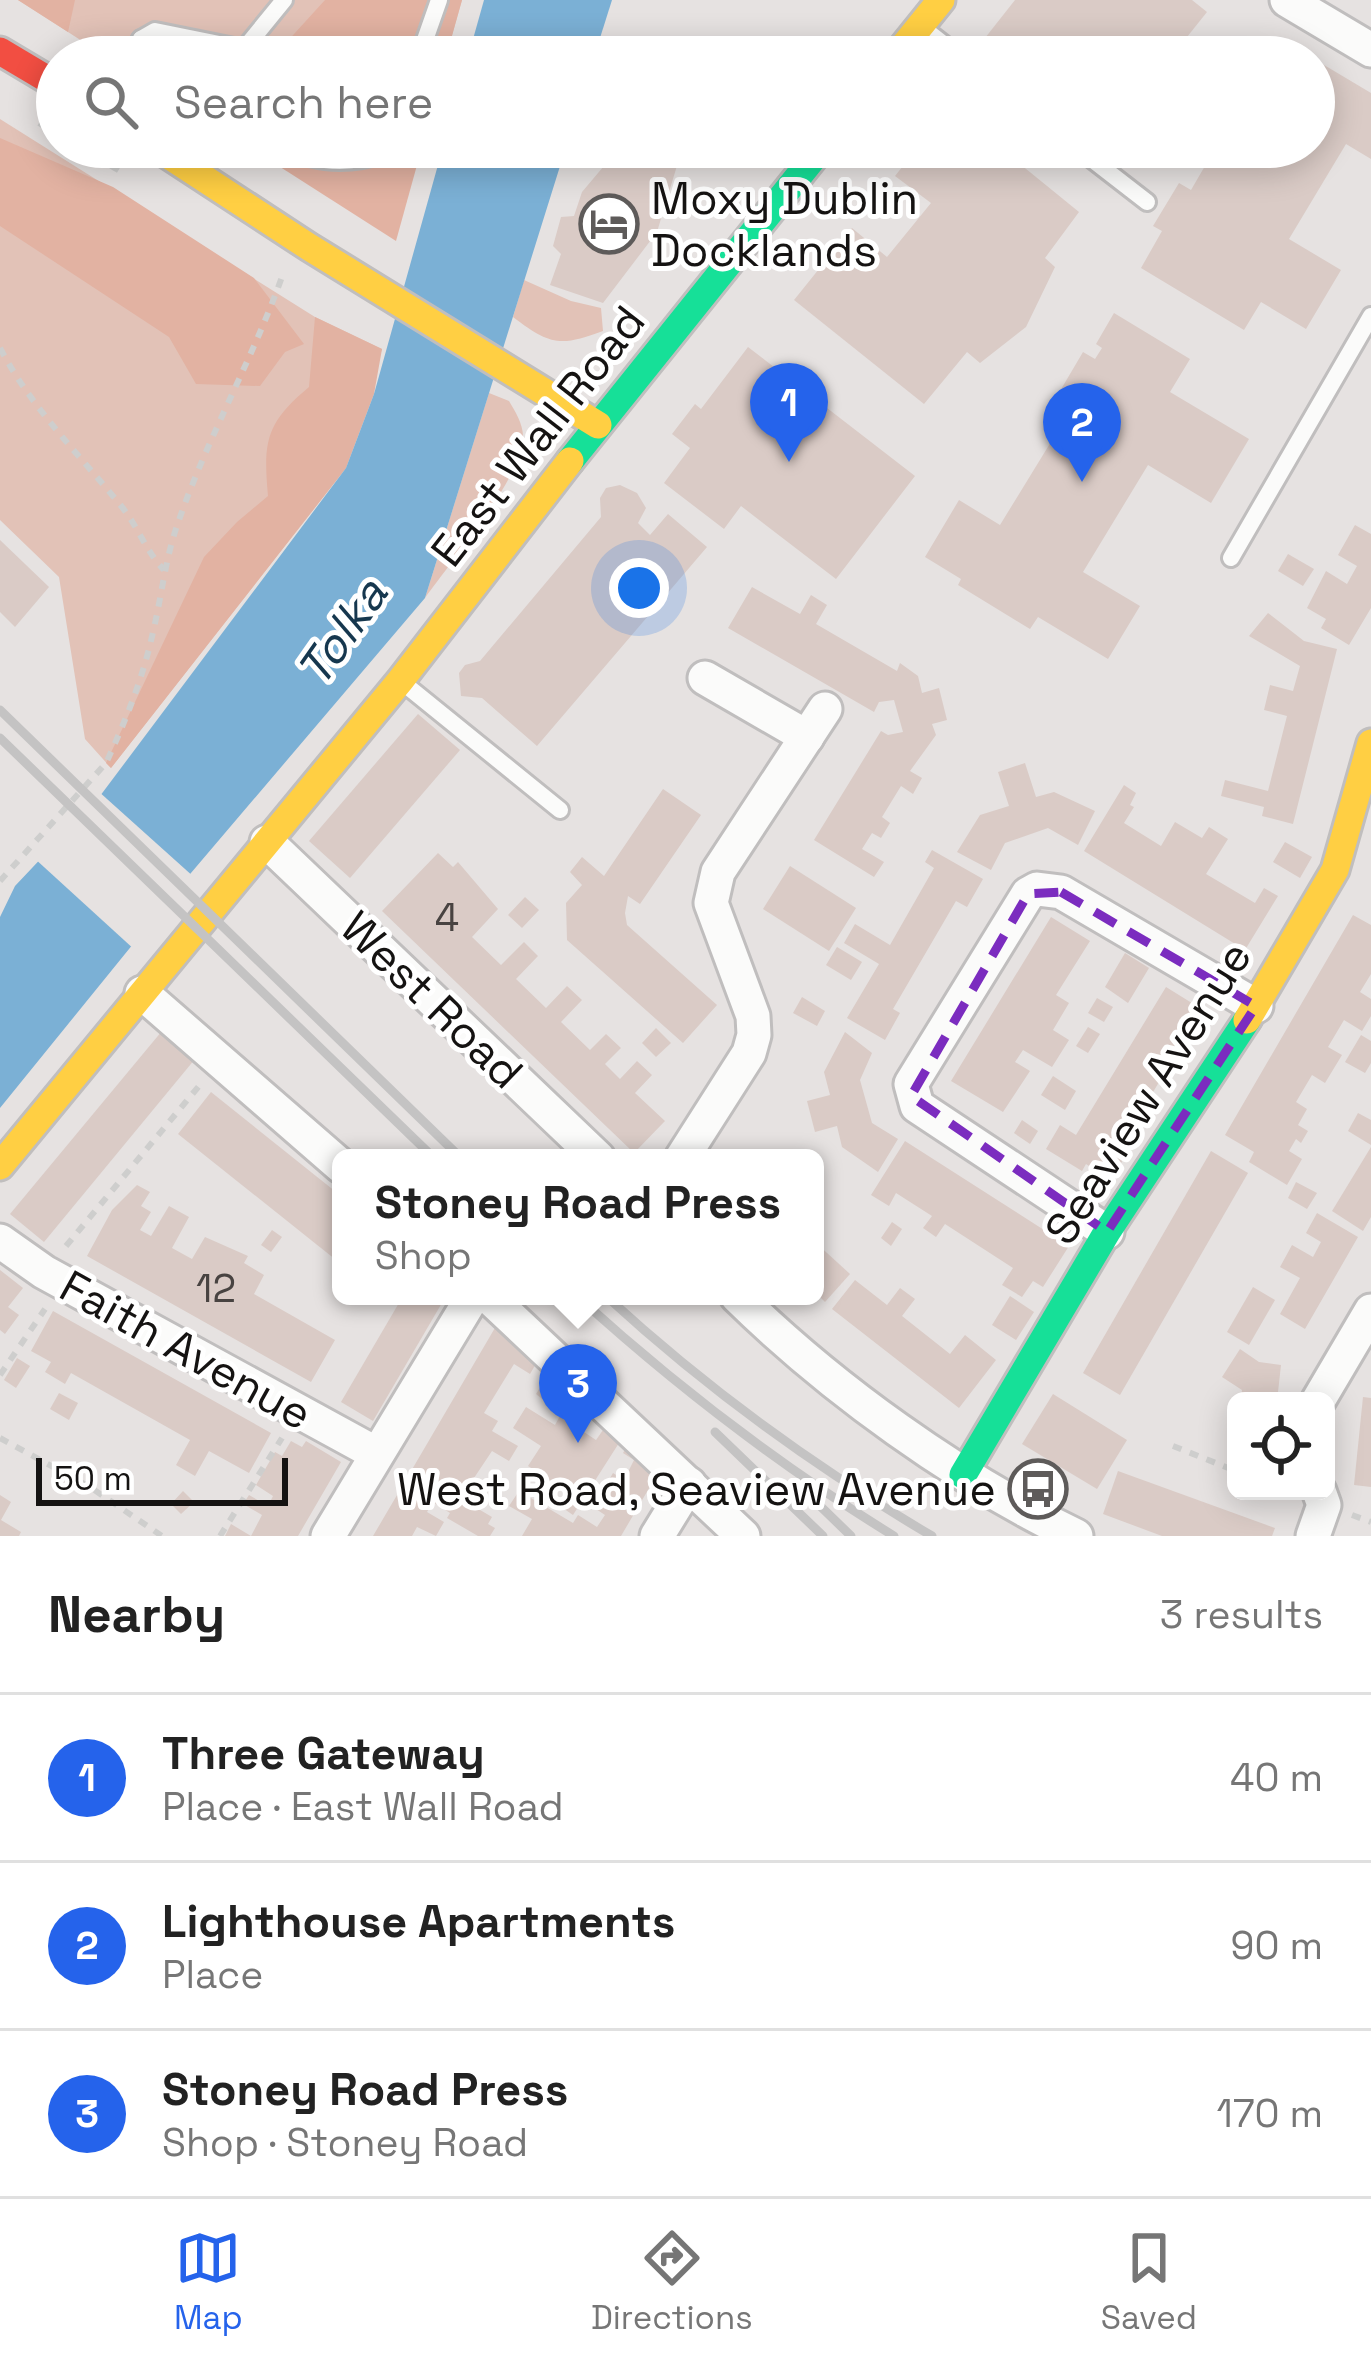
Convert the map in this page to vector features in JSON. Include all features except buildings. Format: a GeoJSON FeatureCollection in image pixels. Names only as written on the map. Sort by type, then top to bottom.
{"type":"FeatureCollection","features":[{"type":"Feature","properties":{"kind":"main road"},"geometry":{"type":"LineString","coordinates":[[912,36],[941,0]]}},
{"type":"Feature","properties":{"kind":"main road"},"geometry":{"type":"LineString","coordinates":[[0,51],[36,73]]}},
{"type":"Feature","properties":{"kind":"main road"},"geometry":{"type":"LineString","coordinates":[[187,168],[598,424]]}},
{"type":"Feature","properties":{"kind":"main road","name":"East Wall Road"},"geometry":{"type":"LineString","coordinates":[[0,1166],[400,681],[598,424],[805,168]]}},
{"type":"Feature","properties":{"kind":"main road","name":"Seaview Avenue"},"geometry":{"type":"LineString","coordinates":[[963,1474],[1107,1232],[1256,1006],[1335,870],[1371,743]]}},
{"type":"Feature","properties":{"kind":"street"},"geometry":{"type":"LineString","coordinates":[[1286,0],[1371,50]]}},
{"type":"Feature","properties":{"kind":"street"},"geometry":{"type":"LineString","coordinates":[[688,1149],[749,1053],[754,1035],[753,1016],[711,903],[713,887],[718,872],[816,723],[705,678]]}},
{"type":"Feature","properties":{"kind":"street","name":"West Road"},"geometry":{"type":"LineString","coordinates":[[267,842],[589,1149]]}},
{"type":"Feature","properties":{"kind":"street"},"geometry":{"type":"LineString","coordinates":[[1107,1232],[917,1106],[911,1096],[910,1084],[1028,894],[1037,889],[1061,892],[1256,1006]]}},
{"type":"Feature","properties":{"kind":"street"},"geometry":{"type":"LineString","coordinates":[[142,993],[332,1158]]}},
{"type":"Feature","properties":{"kind":"street","name":"Faith Avenue"},"geometry":{"type":"LineString","coordinates":[[0,1241],[53,1277],[375,1453]]}},
{"type":"Feature","properties":{"kind":"street"},"geometry":{"type":"LineString","coordinates":[[328,1536],[467,1305]]}},
{"type":"Feature","properties":{"kind":"street"},"geometry":{"type":"LineString","coordinates":[[498,1305],[743,1536]]}},
{"type":"Feature","properties":{"kind":"street"},"geometry":{"type":"LineString","coordinates":[[748,1305],[850,1392],[963,1474],[1076,1536]]}},
{"type":"Feature","properties":{"kind":"street"},"geometry":{"type":"LineString","coordinates":[[1323,1392],[1371,1311]]}},
{"type":"Feature","properties":{"kind":"street"},"geometry":{"type":"LineString","coordinates":[[657,1536],[688,1484]]}},
{"type":"Feature","properties":{"kind":"street"},"geometry":{"type":"LineString","coordinates":[[1313,1536],[1322,1500]]}},
{"type":"Feature","properties":{"kind":"lane"},"geometry":{"type":"LineString","coordinates":[[255,36],[284,0]]}},
{"type":"Feature","properties":{"kind":"lane"},"geometry":{"type":"LineString","coordinates":[[426,36],[439,0]]}},
{"type":"Feature","properties":{"kind":"lane"},"geometry":{"type":"LineString","coordinates":[[920,26],[933,36]]}},
{"type":"Feature","properties":{"kind":"lane"},"geometry":{"type":"LineString","coordinates":[[146,36],[155,31],[180,36]]}},
{"type":"Feature","properties":{"kind":"lane"},"geometry":{"type":"LineString","coordinates":[[1103,168],[1147,202]]}},
{"type":"Feature","properties":{"kind":"lane"},"geometry":{"type":"LineString","coordinates":[[1231,558],[1371,316]]}},
{"type":"Feature","properties":{"kind":"lane"},"geometry":{"type":"LineString","coordinates":[[400,681],[560,810]]}},
{"type":"Feature","properties":{"kind":"path"},"geometry":{"type":"LineString","coordinates":[[0,881],[106,763],[134,703],[164,570],[188,491],[285,268]]}},
{"type":"Feature","properties":{"kind":"path"},"geometry":{"type":"LineString","coordinates":[[0,348],[50,426],[125,512],[164,570]]}},
{"type":"Feature","properties":{"kind":"path"},"geometry":{"type":"LineString","coordinates":[[0,1375],[53,1277],[220,1060]]}},
{"type":"Feature","properties":{"kind":"path"},"geometry":{"type":"LineString","coordinates":[[220,1536],[298,1412]]}},
{"type":"Feature","properties":{"kind":"path"},"geometry":{"type":"LineString","coordinates":[[0,1438],[90,1487],[162,1536]]}},
{"type":"Feature","properties":{"kind":"path"},"geometry":{"type":"LineString","coordinates":[[1173,1446],[1227,1467]]}},
{"type":"Feature","properties":{"kind":"highlighted area"},"geometry":{"type":"Polygon","coordinates":[[[1061,892],[1256,1006],[1107,1232],[911,1096],[1028,894],[1061,892]]]}},
{"type":"Feature","properties":{"kind":"shaded area"},"geometry":{"type":"Polygon","coordinates":[[[18,0],[462,0],[452,36],[74,36],[18,0]]]}},
{"type":"Feature","properties":{"kind":"shaded area"},"geometry":{"type":"Polygon","coordinates":[[[18,0],[75,0],[68,32],[18,0]]]}},
{"type":"Feature","properties":{"kind":"shaded area"},"geometry":{"type":"Polygon","coordinates":[[[325,0],[462,0],[452,36],[292,36],[325,0]]]}},
{"type":"Feature","properties":{"kind":"shaded area"},"geometry":{"type":"Polygon","coordinates":[[[0,119],[36,142],[36,168],[78,168],[315,317],[382,349],[346,468],[111,768],[85,739],[59,577],[0,520],[0,119]]]}},
{"type":"Feature","properties":{"kind":"shaded area"},"geometry":{"type":"Polygon","coordinates":[[[0,138],[36,154],[36,168],[69,168],[113,187],[254,278],[304,344],[285,352],[260,386],[196,384],[169,337],[0,226],[0,138]]]}},
{"type":"Feature","properties":{"kind":"shaded area"},"geometry":{"type":"Polygon","coordinates":[[[282,168],[416,168],[396,241],[282,168]]]}},
{"type":"Feature","properties":{"kind":"shaded area"},"geometry":{"type":"Polygon","coordinates":[[[524,280],[571,301],[601,308],[603,331],[565,341],[546,338],[526,326],[513,317],[524,280]]]}},
{"type":"Feature","properties":{"kind":"shaded area"},"geometry":{"type":"Polygon","coordinates":[[[315,317],[382,349],[374,394],[346,468],[111,768],[106,763],[204,557],[268,496],[270,434],[284,411],[309,387],[315,317]]]}},
{"type":"Feature","properties":{"kind":"shaded area"},"geometry":{"type":"Polygon","coordinates":[[[489,393],[509,401],[516,413],[523,431],[520,452],[499,495],[425,598],[489,393]]]}},
{"type":"Feature","properties":{"kind":"water"},"geometry":{"type":"Polygon","coordinates":[[[484,0],[612,0],[601,36],[474,36],[484,0]]]}},
{"type":"Feature","properties":{"kind":"water","name":"Tolka"},"geometry":{"type":"Polygon","coordinates":[[[437,168],[559,168],[425,598],[185,880],[0,1108],[0,917],[15,886],[100,796],[346,468],[374,394],[437,168]]]}},
{"type":"Feature","properties":{"kind":"pier"},"geometry":{"type":"Polygon","coordinates":[[[97,790],[195,878],[136,951],[33,857],[97,790]]]}},
{"type":"Feature","properties":{"kind":"railway"},"geometry":{"type":"LineString","coordinates":[[0,710],[452,1149]]}},
{"type":"Feature","properties":{"kind":"railway"},"geometry":{"type":"LineString","coordinates":[[0,738],[425,1149]]}},
{"type":"Feature","properties":{"kind":"railway"},"geometry":{"type":"LineString","coordinates":[[587,1305],[730,1424],[894,1536]]}},
{"type":"Feature","properties":{"kind":"railway"},"geometry":{"type":"LineString","coordinates":[[616,1305],[763,1425],[932,1536]]}},
{"type":"Feature","properties":{"kind":"railway"},"geometry":{"type":"LineString","coordinates":[[715,1432],[823,1536]]}},
{"type":"Feature","properties":{"kind":"railway"},"geometry":{"type":"LineString","coordinates":[[815,1501],[851,1536]]}},
{"type":"Feature","properties":{"kind":"traffic: fast"},"geometry":{"type":"LineString","coordinates":[[570,461],[805,168]]}},
{"type":"Feature","properties":{"kind":"traffic: fast"},"geometry":{"type":"LineString","coordinates":[[963,1475],[1107,1232],[1247,1020]]}},
{"type":"Feature","properties":{"kind":"traffic: slow"},"geometry":{"type":"LineString","coordinates":[[912,36],[941,0]]}},
{"type":"Feature","properties":{"kind":"traffic: slow"},"geometry":{"type":"LineString","coordinates":[[188,168],[598,425]]}},
{"type":"Feature","properties":{"kind":"traffic: slow"},"geometry":{"type":"LineString","coordinates":[[0,1166],[400,681],[570,461]]}},
{"type":"Feature","properties":{"kind":"traffic: slow"},"geometry":{"type":"LineString","coordinates":[[1247,1020],[1335,870],[1371,743]]}},
{"type":"Feature","properties":{"kind":"traffic: jam"},"geometry":{"type":"LineString","coordinates":[[0,51],[36,72]]}},
{"type":"Feature","properties":{"kind":"place","name":"Moxy Dublin Docklands"},"geometry":{"type":"Point","coordinates":[609,224]}},
{"type":"Feature","properties":{"kind":"place","name":"Three Gateway"},"geometry":{"type":"Point","coordinates":[789,462]}},
{"type":"Feature","properties":{"kind":"place","name":"Lighthouse Apartments"},"geometry":{"type":"Point","coordinates":[1082,482]}},
{"type":"Feature","properties":{"kind":"place","name":"Stoney Road Press"},"geometry":{"type":"Point","coordinates":[578,1443]}},
{"type":"Feature","properties":{"kind":"place","name":"West Road, Seaview Avenue"},"geometry":{"type":"Point","coordinates":[1038,1489]}}]}
